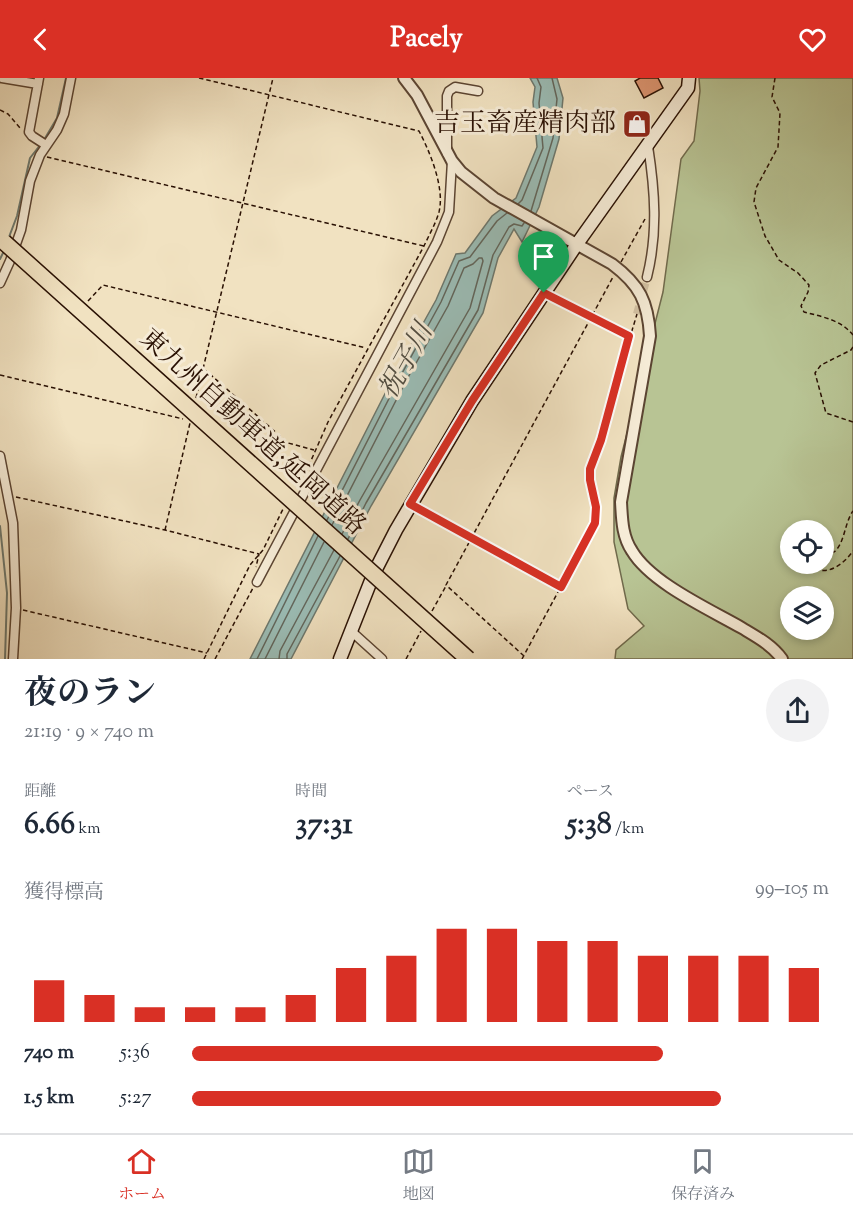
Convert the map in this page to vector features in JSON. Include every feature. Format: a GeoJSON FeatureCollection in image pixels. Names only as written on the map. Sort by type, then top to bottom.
{"type":"FeatureCollection","features":[{"type":"Feature","properties":{"kind":"highway","name":"東九州自動車道;延岡道路"},"geometry":{"type":"LineString","coordinates":[[4,242],[468,659]]}},
{"type":"Feature","properties":{"kind":"main road"},"geometry":{"type":"LineString","coordinates":[[340,659],[374,573],[410,504],[472,401],[544,293],[688,88],[689,78]]}},
{"type":"Feature","properties":{"kind":"street"},"geometry":{"type":"LineString","coordinates":[[2,78],[38,81],[29,132],[43,143]]}},
{"type":"Feature","properties":{"kind":"street"},"geometry":{"type":"LineString","coordinates":[[0,283],[18,239],[30,181],[43,143],[57,130],[64,114],[71,78]]}},
{"type":"Feature","properties":{"kind":"street"},"geometry":{"type":"LineString","coordinates":[[404,78],[417,94],[449,157],[461,171],[494,198],[612,264],[629,276],[639,290],[649,315],[650,336],[621,502],[622,526],[632,551],[649,572],[763,641],[782,659]]}},
{"type":"Feature","properties":{"kind":"street"},"geometry":{"type":"LineString","coordinates":[[257,582],[437,242],[449,212],[448,90],[455,87],[478,91]]}},
{"type":"Feature","properties":{"kind":"street"},"geometry":{"type":"LineString","coordinates":[[647,277],[653,250],[655,208],[648,146]]}},
{"type":"Feature","properties":{"kind":"street"},"geometry":{"type":"LineString","coordinates":[[0,456],[14,532],[16,608],[13,659]]}},
{"type":"Feature","properties":{"kind":"street"},"geometry":{"type":"LineString","coordinates":[[351,631],[382,659]]}},
{"type":"Feature","properties":{"kind":"path"},"geometry":{"type":"LineString","coordinates":[[199,78],[419,131],[432,157],[440,203],[439,213],[424,246],[367,348],[306,472]]}},
{"type":"Feature","properties":{"kind":"path"},"geometry":{"type":"LineString","coordinates":[[217,313],[273,78]]}},
{"type":"Feature","properties":{"kind":"path"},"geometry":{"type":"LineString","coordinates":[[775,78],[772,97],[780,113],[778,147],[756,188],[754,202],[765,236],[779,260],[798,273],[809,285],[801,306],[804,312],[847,326],[853,335]]}},
{"type":"Feature","properties":{"kind":"path"},"geometry":{"type":"LineString","coordinates":[[0,110],[18,124],[23,134]]}},
{"type":"Feature","properties":{"kind":"path"},"geometry":{"type":"LineString","coordinates":[[40,155],[424,246]]}},
{"type":"Feature","properties":{"kind":"path"},"geometry":{"type":"LineString","coordinates":[[621,263],[648,214],[655,208]]}},
{"type":"Feature","properties":{"kind":"path"},"geometry":{"type":"LineString","coordinates":[[524,656],[446,585],[615,274]]}},
{"type":"Feature","properties":{"kind":"path"},"geometry":{"type":"LineString","coordinates":[[89,300],[103,285],[367,348]]}},
{"type":"Feature","properties":{"kind":"path"},"geometry":{"type":"LineString","coordinates":[[544,293],[629,336]]}},
{"type":"Feature","properties":{"kind":"path"},"geometry":{"type":"LineString","coordinates":[[522,659],[595,523],[596,507],[590,469],[601,440],[637,314]]}},
{"type":"Feature","properties":{"kind":"path"},"geometry":{"type":"LineString","coordinates":[[853,346],[851,350],[821,365],[815,374],[826,413],[853,422]]}},
{"type":"Feature","properties":{"kind":"path"},"geometry":{"type":"LineString","coordinates":[[204,368],[288,443],[315,450]]}},
{"type":"Feature","properties":{"kind":"path"},"geometry":{"type":"LineString","coordinates":[[0,375],[191,421]]}},
{"type":"Feature","properties":{"kind":"path"},"geometry":{"type":"LineString","coordinates":[[9,496],[23,497],[259,554]]}},
{"type":"Feature","properties":{"kind":"path"},"geometry":{"type":"LineString","coordinates":[[410,504],[561,587]]}},
{"type":"Feature","properties":{"kind":"path"},"geometry":{"type":"LineString","coordinates":[[204,659],[250,565],[263,549],[284,507]]}},
{"type":"Feature","properties":{"kind":"path"},"geometry":{"type":"LineString","coordinates":[[834,552],[839,547],[845,526],[853,511]]}},
{"type":"Feature","properties":{"kind":"path"},"geometry":{"type":"LineString","coordinates":[[834,569],[847,560],[853,551]]}},
{"type":"Feature","properties":{"kind":"path"},"geometry":{"type":"LineString","coordinates":[[215,659],[257,582],[256,567],[259,554]]}},
{"type":"Feature","properties":{"kind":"path"},"geometry":{"type":"LineString","coordinates":[[16,608],[207,653]]}},
{"type":"Feature","properties":{"kind":"green space"},"geometry":{"type":"Polygon","coordinates":[[[699,78],[853,78],[853,659],[615,659],[616,650],[644,626],[628,609],[614,542],[614,498],[621,457],[663,292],[681,159],[694,141],[700,91],[699,78]]]}},
{"type":"Feature","properties":{"kind":"water","name":"祝子川"},"geometry":{"type":"Polygon","coordinates":[[[530,78],[557,78],[563,98],[559,139],[539,207],[522,242],[514,229],[498,258],[483,313],[371,506],[291,659],[250,659],[395,374],[436,300],[456,254],[465,253],[492,216],[516,198],[537,147],[533,102],[535,87],[530,78]]]}},
{"type":"Feature","properties":{"kind":"building"},"geometry":{"type":"Polygon","coordinates":[[[640,78],[658,78],[663,88],[644,98],[635,81],[640,78]]]}},
{"type":"Feature","properties":{"kind":"building","name":"吉玉畜産精肉部"},"geometry":{"type":"Polygon","coordinates":[[[639,114],[645,129],[634,134],[628,119],[639,114]]]}},
{"type":"Feature","properties":{"kind":"waterway"},"geometry":{"type":"LineString","coordinates":[[44,140],[57,118],[66,78]]}},
{"type":"Feature","properties":{"kind":"waterway"},"geometry":{"type":"LineString","coordinates":[[9,237],[17,216],[30,158],[41,144]]}},
{"type":"Feature","properties":{"kind":"waterway"},"geometry":{"type":"LineString","coordinates":[[0,259],[4,251]]}},
{"type":"Feature","properties":{"kind":"waterway"},"geometry":{"type":"LineString","coordinates":[[0,526],[7,593],[5,659]]}},
{"type":"Feature","properties":{"kind":"tunnel"},"geometry":{"type":"LineString","coordinates":[[637,314],[647,277]]}},
{"type":"Feature","properties":{"kind":"place","name":"吉玉畜産精肉部"},"geometry":{"type":"Point","coordinates":[637,124]}},
{"type":"Feature","properties":{"kind":"route"},"geometry":{"type":"LineString","coordinates":[[544,293],[629,336],[605,427],[590,469],[596,507],[595,523],[561,587],[410,504],[472,401],[544,293]]}}]}
